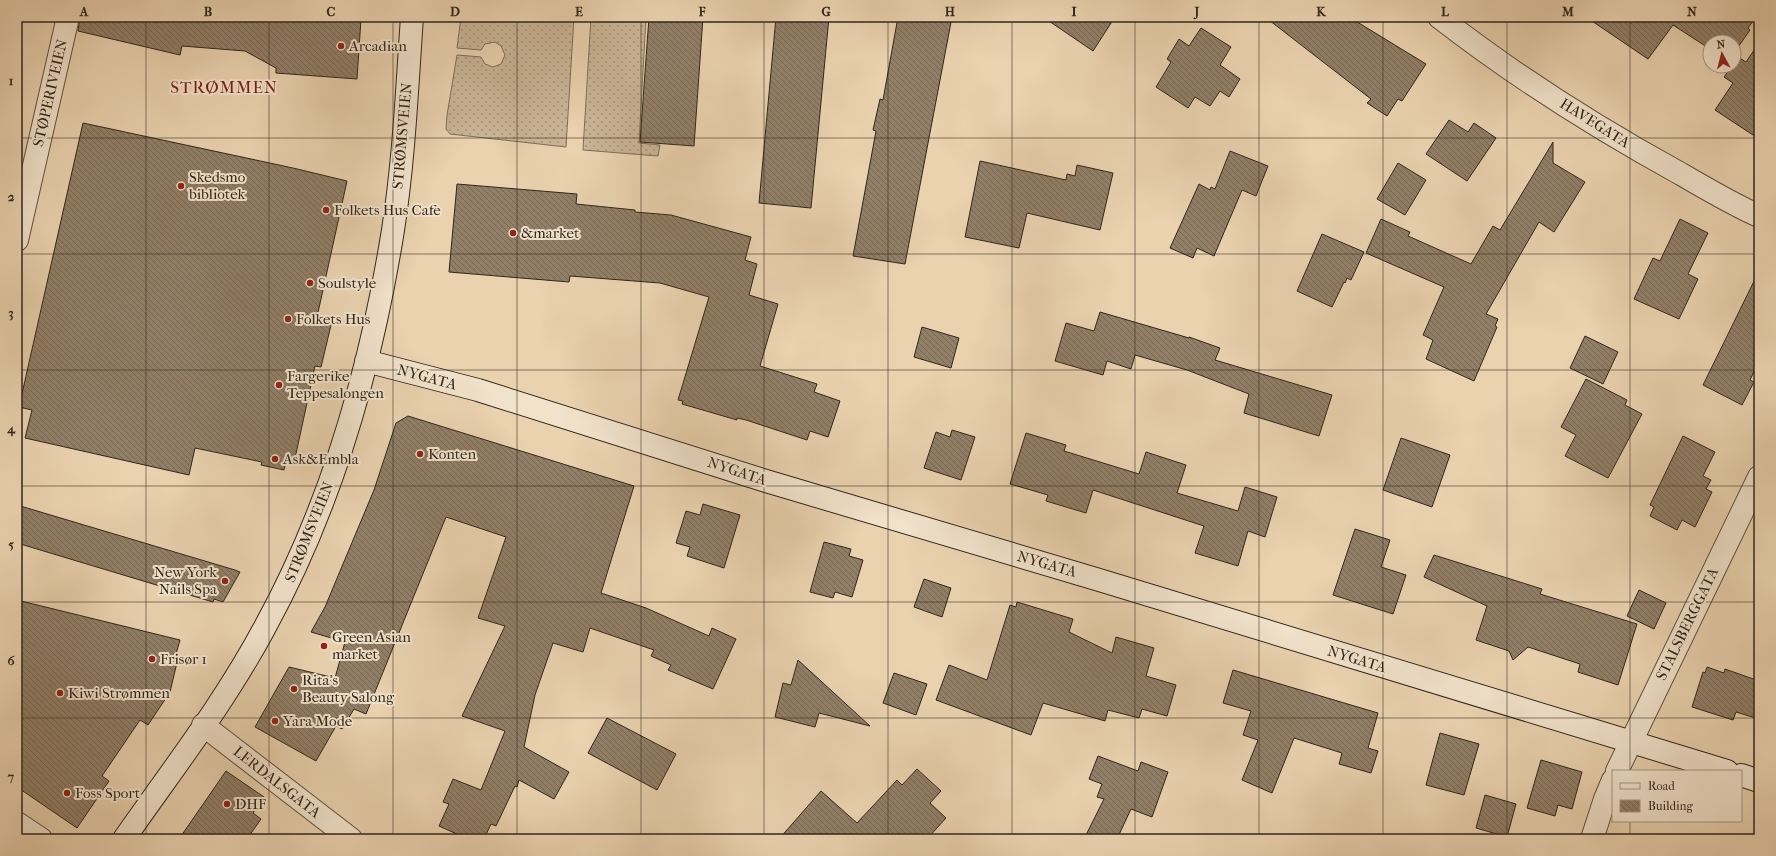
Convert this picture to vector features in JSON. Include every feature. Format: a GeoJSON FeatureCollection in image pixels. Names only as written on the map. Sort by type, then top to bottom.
{"type":"FeatureCollection","features":[{"type":"Feature","properties":{"kind":"main road","name":"STØPERIVEIEN"},"geometry":{"type":"LineString","coordinates":[[17,240],[68,17]]}},
{"type":"Feature","properties":{"kind":"main road","name":"STRØMSVEIEN"},"geometry":{"type":"LineString","coordinates":[[124,839],[203,725],[264,630],[298,561],[333,472],[354,408],[366,361],[378,312],[393,228],[404,130],[412,17]]}},
{"type":"Feature","properties":{"kind":"main road","name":"HAVEGATA"},"geometry":{"type":"LineString","coordinates":[[1439,17],[1500,63],[1598,126],[1647,156],[1759,216]]}},
{"type":"Feature","properties":{"kind":"main road","name":"NYGATA"},"geometry":{"type":"LineString","coordinates":[[366,361],[478,390],[766,481],[1096,579],[1724,770]]}},
{"type":"Feature","properties":{"kind":"main road","name":"STALSBERGGATA"},"geometry":{"type":"LineString","coordinates":[[1617,770],[1759,477]]}},
{"type":"Feature","properties":{"kind":"main road","name":"LERDALSGATA"},"geometry":{"type":"LineString","coordinates":[[203,725],[350,839]]}},
{"type":"Feature","properties":{"kind":"main road"},"geometry":{"type":"LineString","coordinates":[[1742,775],[1759,781]]}},
{"type":"Feature","properties":{"kind":"main road"},"geometry":{"type":"LineString","coordinates":[[1592,839],[1612,782]]}},
{"type":"Feature","properties":{"kind":"main road"},"geometry":{"type":"LineString","coordinates":[[17,823],[41,839]]}},
{"type":"Feature","properties":{"kind":"shaded area"},"geometry":{"type":"Polygon","coordinates":[[[461,17],[574,17],[566,147],[450,134],[446,129],[447,115],[457,55],[481,57],[485,64],[493,67],[501,64],[505,55],[501,46],[495,42],[485,44],[481,50],[457,48],[461,17]]]}},
{"type":"Feature","properties":{"kind":"shaded area"},"geometry":{"type":"Polygon","coordinates":[[[591,17],[646,17],[639,143],[660,145],[658,156],[583,150],[591,17]]]}},
{"type":"Feature","properties":{"kind":"building"},"geometry":{"type":"Polygon","coordinates":[[[80,17],[336,17],[361,19],[357,79],[276,73],[276,68],[245,51],[182,46],[180,55],[78,31],[80,17]]]}},
{"type":"Feature","properties":{"kind":"building"},"geometry":{"type":"Polygon","coordinates":[[[649,17],[703,17],[694,146],[640,142],[649,17]]]}},
{"type":"Feature","properties":{"kind":"building"},"geometry":{"type":"Polygon","coordinates":[[[776,17],[829,17],[811,208],[759,203],[776,17]]]}},
{"type":"Feature","properties":{"kind":"building"},"geometry":{"type":"Polygon","coordinates":[[[898,17],[952,17],[905,264],[853,256],[876,131],[873,130],[880,99],[883,100],[898,17]]]}},
{"type":"Feature","properties":{"kind":"building"},"geometry":{"type":"Polygon","coordinates":[[[1043,17],[1115,17],[1093,51],[1043,17]]]}},
{"type":"Feature","properties":{"kind":"building"},"geometry":{"type":"Polygon","coordinates":[[[1265,17],[1349,17],[1426,64],[1402,101],[1398,99],[1387,116],[1367,103],[1371,99],[1265,17]]]}},
{"type":"Feature","properties":{"kind":"building"},"geometry":{"type":"Polygon","coordinates":[[[1586,17],[1756,17],[1748,28],[1750,30],[1742,42],[1742,34],[1702,34],[1702,44],[1673,25],[1648,59],[1586,17]]]}},
{"type":"Feature","properties":{"kind":"building"},"geometry":{"type":"Polygon","coordinates":[[[1201,28],[1231,47],[1220,65],[1240,79],[1229,97],[1220,91],[1210,106],[1195,97],[1188,108],[1156,87],[1171,62],[1167,59],[1179,39],[1189,46],[1201,28]]]}},
{"type":"Feature","properties":{"kind":"building"},"geometry":{"type":"Polygon","coordinates":[[[1759,43],[1759,139],[1715,110],[1733,83],[1724,77],[1726,74],[1742,74],[1742,60],[1746,62],[1759,43]]]}},
{"type":"Feature","properties":{"kind":"building"},"geometry":{"type":"Polygon","coordinates":[[[1449,120],[1468,132],[1474,123],[1496,138],[1467,181],[1426,154],[1449,120]]]}},
{"type":"Feature","properties":{"kind":"building"},"geometry":{"type":"Polygon","coordinates":[[[83,123],[347,181],[317,317],[332,321],[321,367],[315,366],[294,463],[286,462],[284,470],[261,465],[262,462],[195,448],[189,475],[25,438],[32,410],[19,407],[83,123]]]}},
{"type":"Feature","properties":{"kind":"building"},"geometry":{"type":"Polygon","coordinates":[[[1553,142],[1553,163],[1585,182],[1554,232],[1539,222],[1486,314],[1498,319],[1495,326],[1497,327],[1474,381],[1426,359],[1433,340],[1423,335],[1444,287],[1366,253],[1381,219],[1410,232],[1408,236],[1471,264],[1493,226],[1500,230],[1553,142]]]}},
{"type":"Feature","properties":{"kind":"building"},"geometry":{"type":"Polygon","coordinates":[[[1230,151],[1268,166],[1256,196],[1242,190],[1214,256],[1197,248],[1193,258],[1170,248],[1199,184],[1210,190],[1211,187],[1215,189],[1230,151]]]}},
{"type":"Feature","properties":{"kind":"building"},"geometry":{"type":"Polygon","coordinates":[[[980,161],[1066,180],[1067,174],[1075,176],[1077,165],[1113,173],[1100,230],[1027,213],[1019,248],[965,237],[980,161]]]}},
{"type":"Feature","properties":{"kind":"building"},"geometry":{"type":"Polygon","coordinates":[[[1398,163],[1426,180],[1405,215],[1377,199],[1398,163]]]}},
{"type":"Feature","properties":{"kind":"building"},"geometry":{"type":"Polygon","coordinates":[[[457,184],[577,194],[576,204],[671,215],[751,237],[745,260],[757,264],[749,295],[778,304],[760,366],[817,384],[814,392],[840,401],[828,437],[810,431],[807,440],[746,420],[737,418],[737,420],[682,404],[683,401],[678,400],[709,297],[660,283],[570,276],[569,282],[449,272],[457,184]]]}},
{"type":"Feature","properties":{"kind":"building"},"geometry":{"type":"Polygon","coordinates":[[[1680,219],[1708,233],[1688,274],[1698,279],[1679,319],[1634,299],[1653,258],[1660,261],[1680,219]]]}},
{"type":"Feature","properties":{"kind":"building"},"geometry":{"type":"Polygon","coordinates":[[[1322,234],[1364,252],[1351,280],[1347,278],[1345,283],[1344,282],[1332,307],[1297,291],[1322,234]]]}},
{"type":"Feature","properties":{"kind":"building"},"geometry":{"type":"Polygon","coordinates":[[[1759,271],[1759,361],[1750,380],[1754,382],[1742,405],[1703,385],[1759,271]]]}},
{"type":"Feature","properties":{"kind":"building"},"geometry":{"type":"Polygon","coordinates":[[[1100,312],[1189,337],[1220,348],[1215,360],[1332,395],[1319,436],[1244,413],[1249,394],[1187,370],[1135,355],[1131,369],[1107,361],[1103,375],[1055,361],[1066,323],[1094,331],[1100,312]]]}},
{"type":"Feature","properties":{"kind":"building"},"geometry":{"type":"Polygon","coordinates":[[[922,327],[959,338],[951,368],[914,357],[922,327]]]}},
{"type":"Feature","properties":{"kind":"building"},"geometry":{"type":"Polygon","coordinates":[[[1585,336],[1618,352],[1603,384],[1570,368],[1585,336]]]}},
{"type":"Feature","properties":{"kind":"building"},"geometry":{"type":"Polygon","coordinates":[[[1586,379],[1627,400],[1625,405],[1642,414],[1608,478],[1565,456],[1576,435],[1561,427],[1586,379]]]}},
{"type":"Feature","properties":{"kind":"building"},"geometry":{"type":"Polygon","coordinates":[[[408,416],[634,486],[601,593],[646,608],[709,636],[712,628],[736,639],[713,689],[668,670],[671,665],[651,656],[654,650],[590,628],[583,652],[553,643],[535,695],[524,747],[569,772],[554,799],[519,780],[517,787],[515,786],[496,826],[491,824],[484,839],[468,839],[439,826],[449,804],[443,802],[453,779],[481,790],[505,731],[462,716],[505,626],[478,618],[506,537],[446,517],[366,714],[354,709],[342,729],[336,726],[316,761],[255,727],[289,667],[335,678],[345,642],[311,632],[325,607],[374,490],[396,423],[408,416]]]}},
{"type":"Feature","properties":{"kind":"building"},"geometry":{"type":"Polygon","coordinates":[[[952,430],[975,437],[961,480],[924,468],[936,432],[950,437],[952,430]]]}},
{"type":"Feature","properties":{"kind":"building"},"geometry":{"type":"Polygon","coordinates":[[[1026,433],[1066,445],[1064,451],[1139,474],[1146,452],[1186,465],[1177,493],[1238,511],[1245,487],[1277,497],[1265,537],[1248,531],[1238,566],[1195,553],[1204,526],[1093,490],[1086,513],[1046,501],[1048,495],[1010,484],[1026,433]]]}},
{"type":"Feature","properties":{"kind":"building"},"geometry":{"type":"Polygon","coordinates":[[[1683,436],[1715,452],[1703,476],[1711,480],[1706,489],[1712,492],[1695,527],[1682,520],[1677,530],[1650,516],[1654,507],[1650,505],[1683,436]]]}},
{"type":"Feature","properties":{"kind":"building"},"geometry":{"type":"Polygon","coordinates":[[[1401,438],[1450,455],[1432,507],[1383,490],[1401,438]]]}},
{"type":"Feature","properties":{"kind":"building"},"geometry":{"type":"Polygon","coordinates":[[[703,504],[740,515],[724,568],[687,556],[690,547],[676,543],[686,511],[700,515],[703,504]]]}},
{"type":"Feature","properties":{"kind":"building"},"geometry":{"type":"Polygon","coordinates":[[[17,505],[240,572],[223,602],[214,599],[213,602],[17,543],[17,505]]]}},
{"type":"Feature","properties":{"kind":"building"},"geometry":{"type":"Polygon","coordinates":[[[1355,529],[1390,540],[1381,567],[1406,575],[1393,614],[1333,595],[1355,529]]]}},
{"type":"Feature","properties":{"kind":"building"},"geometry":{"type":"Polygon","coordinates":[[[824,542],[851,549],[849,556],[863,560],[852,597],[835,592],[833,598],[810,592],[824,542]]]}},
{"type":"Feature","properties":{"kind":"building"},"geometry":{"type":"Polygon","coordinates":[[[1434,555],[1542,589],[1540,594],[1637,624],[1618,685],[1578,672],[1580,664],[1528,647],[1513,660],[1509,651],[1476,640],[1487,606],[1424,577],[1434,555]]]}},
{"type":"Feature","properties":{"kind":"building"},"geometry":{"type":"Polygon","coordinates":[[[924,579],[951,588],[942,617],[914,607],[924,579]]]}},
{"type":"Feature","properties":{"kind":"building"},"geometry":{"type":"Polygon","coordinates":[[[1639,590],[1666,603],[1654,629],[1627,616],[1639,590]]]}},
{"type":"Feature","properties":{"kind":"building"},"geometry":{"type":"Polygon","coordinates":[[[17,600],[180,640],[176,654],[179,654],[170,692],[148,725],[140,720],[102,776],[109,781],[77,828],[17,787],[17,600]]]}},
{"type":"Feature","properties":{"kind":"building"},"geometry":{"type":"Polygon","coordinates":[[[1017,602],[1073,619],[1069,632],[1112,653],[1116,637],[1154,648],[1146,676],[1176,685],[1167,716],[1142,709],[1139,718],[1108,710],[1105,721],[1043,703],[1031,735],[936,700],[949,665],[987,680],[1010,605],[1016,607],[1017,602]]]}},
{"type":"Feature","properties":{"kind":"building"},"geometry":{"type":"Polygon","coordinates":[[[798,660],[870,726],[819,713],[815,727],[775,717],[783,683],[791,685],[798,660]]]}},
{"type":"Feature","properties":{"kind":"building"},"geometry":{"type":"Polygon","coordinates":[[[1707,667],[1724,673],[1725,669],[1759,681],[1759,719],[1736,712],[1733,720],[1692,707],[1703,672],[1705,673],[1707,667]]]}},
{"type":"Feature","properties":{"kind":"building"},"geometry":{"type":"Polygon","coordinates":[[[1233,670],[1378,713],[1368,748],[1378,751],[1371,773],[1339,764],[1342,753],[1294,738],[1272,793],[1242,780],[1258,740],[1243,735],[1251,711],[1223,703],[1233,670]]]}},
{"type":"Feature","properties":{"kind":"building"},"geometry":{"type":"Polygon","coordinates":[[[894,673],[927,684],[916,715],[883,703],[894,673]]]}},
{"type":"Feature","properties":{"kind":"building"},"geometry":{"type":"Polygon","coordinates":[[[607,718],[676,754],[657,790],[588,753],[607,718]]]}},
{"type":"Feature","properties":{"kind":"building"},"geometry":{"type":"Polygon","coordinates":[[[1440,733],[1479,744],[1464,795],[1426,785],[1440,733]]]}},
{"type":"Feature","properties":{"kind":"building"},"geometry":{"type":"Polygon","coordinates":[[[1098,756],[1138,771],[1141,762],[1168,772],[1152,817],[1131,809],[1117,839],[1084,839],[1104,799],[1097,797],[1102,784],[1089,779],[1098,756]]]}},
{"type":"Feature","properties":{"kind":"building"},"geometry":{"type":"Polygon","coordinates":[[[1541,760],[1582,772],[1572,809],[1558,805],[1555,816],[1527,808],[1541,760]]]}},
{"type":"Feature","properties":{"kind":"building"},"geometry":{"type":"Polygon","coordinates":[[[917,769],[941,791],[930,803],[946,818],[927,839],[779,839],[821,791],[857,823],[897,780],[902,785],[917,769]]]}},
{"type":"Feature","properties":{"kind":"building"},"geometry":{"type":"Polygon","coordinates":[[[226,771],[264,797],[253,813],[261,819],[247,839],[179,839],[226,771]]]}},
{"type":"Feature","properties":{"kind":"building"},"geometry":{"type":"Polygon","coordinates":[[[1485,795],[1516,804],[1507,837],[1476,828],[1485,795]]]}},
{"type":"Feature","properties":{"kind":"place","name":"Arcadian"},"geometry":{"type":"Point","coordinates":[341,46]}},
{"type":"Feature","properties":{"kind":"place","name":"Skedsmo bibliotek"},"geometry":{"type":"Point","coordinates":[181,186]}},
{"type":"Feature","properties":{"kind":"place","name":"Folkets Hus Cafe"},"geometry":{"type":"Point","coordinates":[326,210]}},
{"type":"Feature","properties":{"kind":"place","name":"&market"},"geometry":{"type":"Point","coordinates":[513,233]}},
{"type":"Feature","properties":{"kind":"place","name":"Soulstyle"},"geometry":{"type":"Point","coordinates":[310,283]}},
{"type":"Feature","properties":{"kind":"place","name":"Folkets Hus"},"geometry":{"type":"Point","coordinates":[288,319]}},
{"type":"Feature","properties":{"kind":"place","name":"Fargerike Teppesalongen"},"geometry":{"type":"Point","coordinates":[279,385]}},
{"type":"Feature","properties":{"kind":"place","name":"Konten"},"geometry":{"type":"Point","coordinates":[420,454]}},
{"type":"Feature","properties":{"kind":"place","name":"Ask&Embla"},"geometry":{"type":"Point","coordinates":[275,459]}},
{"type":"Feature","properties":{"kind":"place","name":"New York Nails Spa"},"geometry":{"type":"Point","coordinates":[225,581]}},
{"type":"Feature","properties":{"kind":"place","name":"Green Asian market"},"geometry":{"type":"Point","coordinates":[324,646]}},
{"type":"Feature","properties":{"kind":"place","name":"Frisør 1"},"geometry":{"type":"Point","coordinates":[152,659]}},
{"type":"Feature","properties":{"kind":"place","name":"Rita's Beauty Salong"},"geometry":{"type":"Point","coordinates":[294,689]}},
{"type":"Feature","properties":{"kind":"place","name":"Kiwi Strømmen"},"geometry":{"type":"Point","coordinates":[60,693]}},
{"type":"Feature","properties":{"kind":"place","name":"Yara Mode"},"geometry":{"type":"Point","coordinates":[275,721]}},
{"type":"Feature","properties":{"kind":"place","name":"Foss Sport"},"geometry":{"type":"Point","coordinates":[67,793]}},
{"type":"Feature","properties":{"kind":"place","name":"DHF"},"geometry":{"type":"Point","coordinates":[227,804]}},
{"type":"Feature","properties":{"kind":"district","name":"STRØMMEN"},"geometry":{"type":"Point","coordinates":[224,87]}}]}
